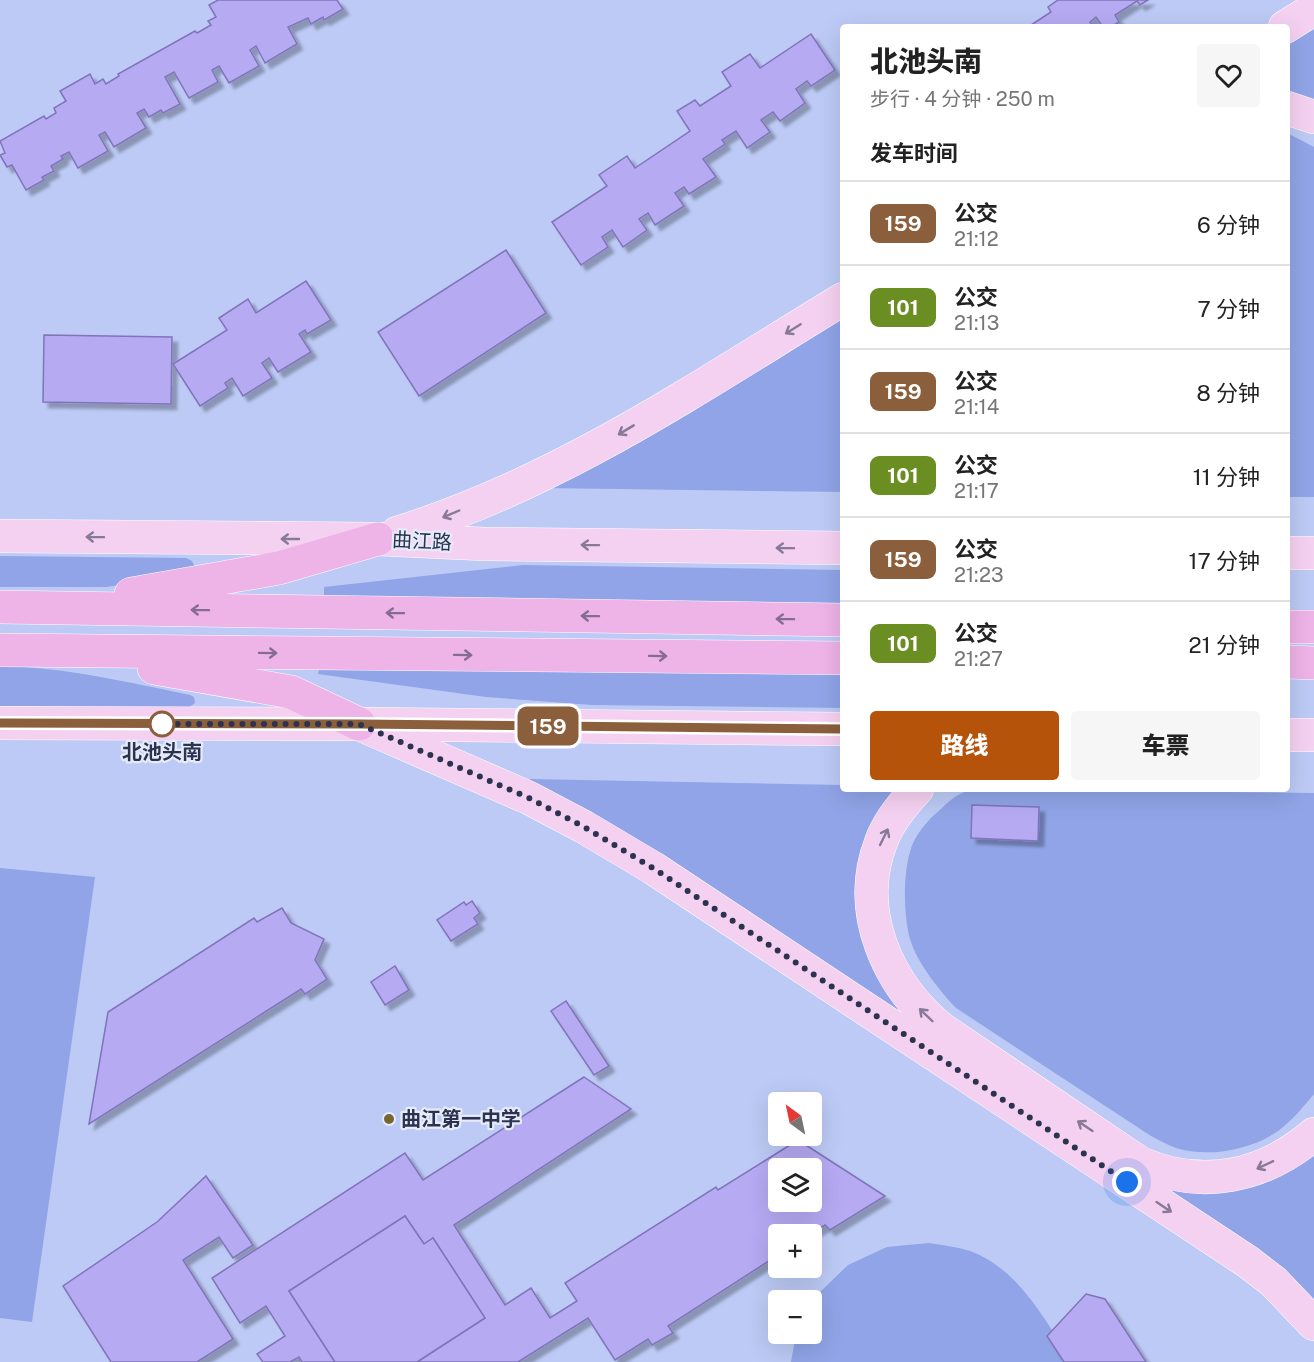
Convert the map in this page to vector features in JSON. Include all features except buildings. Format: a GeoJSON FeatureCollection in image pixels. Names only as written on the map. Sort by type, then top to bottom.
{"type":"FeatureCollection","features":[{"type":"Feature","properties":{"kind":"highway"},"geometry":{"type":"LineString","coordinates":[[54,608],[279,568],[378,539]]}},
{"type":"Feature","properties":{"kind":"highway"},"geometry":{"type":"LineString","coordinates":[[0,607],[840,620]]}},
{"type":"Feature","properties":{"kind":"highway"},"geometry":{"type":"LineString","coordinates":[[1290,627],[1314,627]]}},
{"type":"Feature","properties":{"kind":"highway"},"geometry":{"type":"LineString","coordinates":[[0,650],[840,658]]}},
{"type":"Feature","properties":{"kind":"highway"},"geometry":{"type":"LineString","coordinates":[[55,651],[291,692],[359,724]]}},
{"type":"Feature","properties":{"kind":"highway"},"geometry":{"type":"LineString","coordinates":[[1290,662],[1314,663]]}},
{"type":"Feature","properties":{"kind":"main road"},"geometry":{"type":"LineString","coordinates":[[1290,24],[1314,9]]}},
{"type":"Feature","properties":{"kind":"main road"},"geometry":{"type":"LineString","coordinates":[[1290,109],[1314,117]]}},
{"type":"Feature","properties":{"kind":"main road"},"geometry":{"type":"LineString","coordinates":[[378,539],[428,524],[569,462],[707,382],[840,300]]}},
{"type":"Feature","properties":{"kind":"main road","name":"曲江路"},"geometry":{"type":"LineString","coordinates":[[0,536],[378,539],[484,544],[840,548]]}},
{"type":"Feature","properties":{"kind":"main road"},"geometry":{"type":"LineString","coordinates":[[1290,553],[1314,553]]}},
{"type":"Feature","properties":{"kind":"main road"},"geometry":{"type":"LineString","coordinates":[[0,723],[840,729]]}},
{"type":"Feature","properties":{"kind":"main road"},"geometry":{"type":"LineString","coordinates":[[359,724],[529,798],[653,868],[1248,1262],[1274,1282],[1314,1324]]}},
{"type":"Feature","properties":{"kind":"main road"},"geometry":{"type":"LineString","coordinates":[[1290,735],[1314,735]]}},
{"type":"Feature","properties":{"kind":"main road"},"geometry":{"type":"LineString","coordinates":[[914,792],[904,803],[881,840],[875,860],[872,889],[875,925],[887,962],[898,982],[928,1018],[1140,1163],[1161,1172],[1208,1177],[1258,1169],[1282,1157],[1314,1134]]}},
{"type":"Feature","properties":{"kind":"shaded area"},"geometry":{"type":"Polygon","coordinates":[[[1314,18],[1314,106],[1290,97],[1290,33],[1314,18]]]}},
{"type":"Feature","properties":{"kind":"shaded area"},"geometry":{"type":"Polygon","coordinates":[[[1290,135],[1314,147],[1314,497],[1290,497],[1290,135]]]}},
{"type":"Feature","properties":{"kind":"shaded area"},"geometry":{"type":"Polygon","coordinates":[[[840,313],[840,492],[543,488],[840,313]]]}},
{"type":"Feature","properties":{"kind":"shaded area"},"geometry":{"type":"Polygon","coordinates":[[[0,556],[186,558],[192,561],[195,567],[188,575],[106,587],[0,587],[0,556]]]}},
{"type":"Feature","properties":{"kind":"shaded area"},"geometry":{"type":"Polygon","coordinates":[[[523,565],[840,570],[840,603],[324,597],[324,587],[523,565]]]}},
{"type":"Feature","properties":{"kind":"shaded area"},"geometry":{"type":"Polygon","coordinates":[[[320,665],[840,673],[840,708],[592,705],[486,697],[318,674],[320,665]]]}},
{"type":"Feature","properties":{"kind":"shaded area"},"geometry":{"type":"Polygon","coordinates":[[[0,666],[48,669],[119,680],[190,695],[194,697],[195,703],[188,708],[0,706],[0,666]]]}},
{"type":"Feature","properties":{"kind":"shaded area"},"geometry":{"type":"Polygon","coordinates":[[[529,779],[840,785],[840,792],[894,792],[883,809],[882,980],[907,1020],[604,824],[529,779]]]}},
{"type":"Feature","properties":{"kind":"shaded area"},"geometry":{"type":"Polygon","coordinates":[[[964,792],[1314,793],[1314,1094],[1297,1114],[1267,1138],[1242,1147],[1215,1152],[1176,1148],[1151,1136],[956,1008],[930,976],[913,948],[906,916],[905,889],[908,861],[915,839],[934,815],[964,792]]]}},
{"type":"Feature","properties":{"kind":"shaded area"},"geometry":{"type":"Polygon","coordinates":[[[0,868],[95,877],[32,1322],[0,1318],[0,868]]]}},
{"type":"Feature","properties":{"kind":"shaded area"},"geometry":{"type":"Polygon","coordinates":[[[1314,1146],[1314,1306],[1157,1189],[1314,1146]]]}},
{"type":"Feature","properties":{"kind":"shaded area"},"geometry":{"type":"Polygon","coordinates":[[[929,1243],[970,1251],[987,1259],[1017,1283],[1041,1313],[1072,1362],[791,1362],[794,1344],[822,1344],[822,1290],[848,1265],[887,1247],[929,1243]]]}},
{"type":"Feature","properties":{"kind":"bus line","name":"159"},"geometry":{"type":"LineString","coordinates":[[0,723],[840,729]]}},
{"type":"Feature","properties":{"kind":"place","name":"北池头南"},"geometry":{"type":"Point","coordinates":[162,724]}},
{"type":"Feature","properties":{"kind":"place","name":"曲江第一中学"},"geometry":{"type":"Point","coordinates":[389,1119]}},
{"type":"Feature","properties":{"kind":"route"},"geometry":{"type":"LineString","coordinates":[[162,724],[159,724],[236,725],[359,724],[529,798],[653,868],[1127,1182]]}}]}
